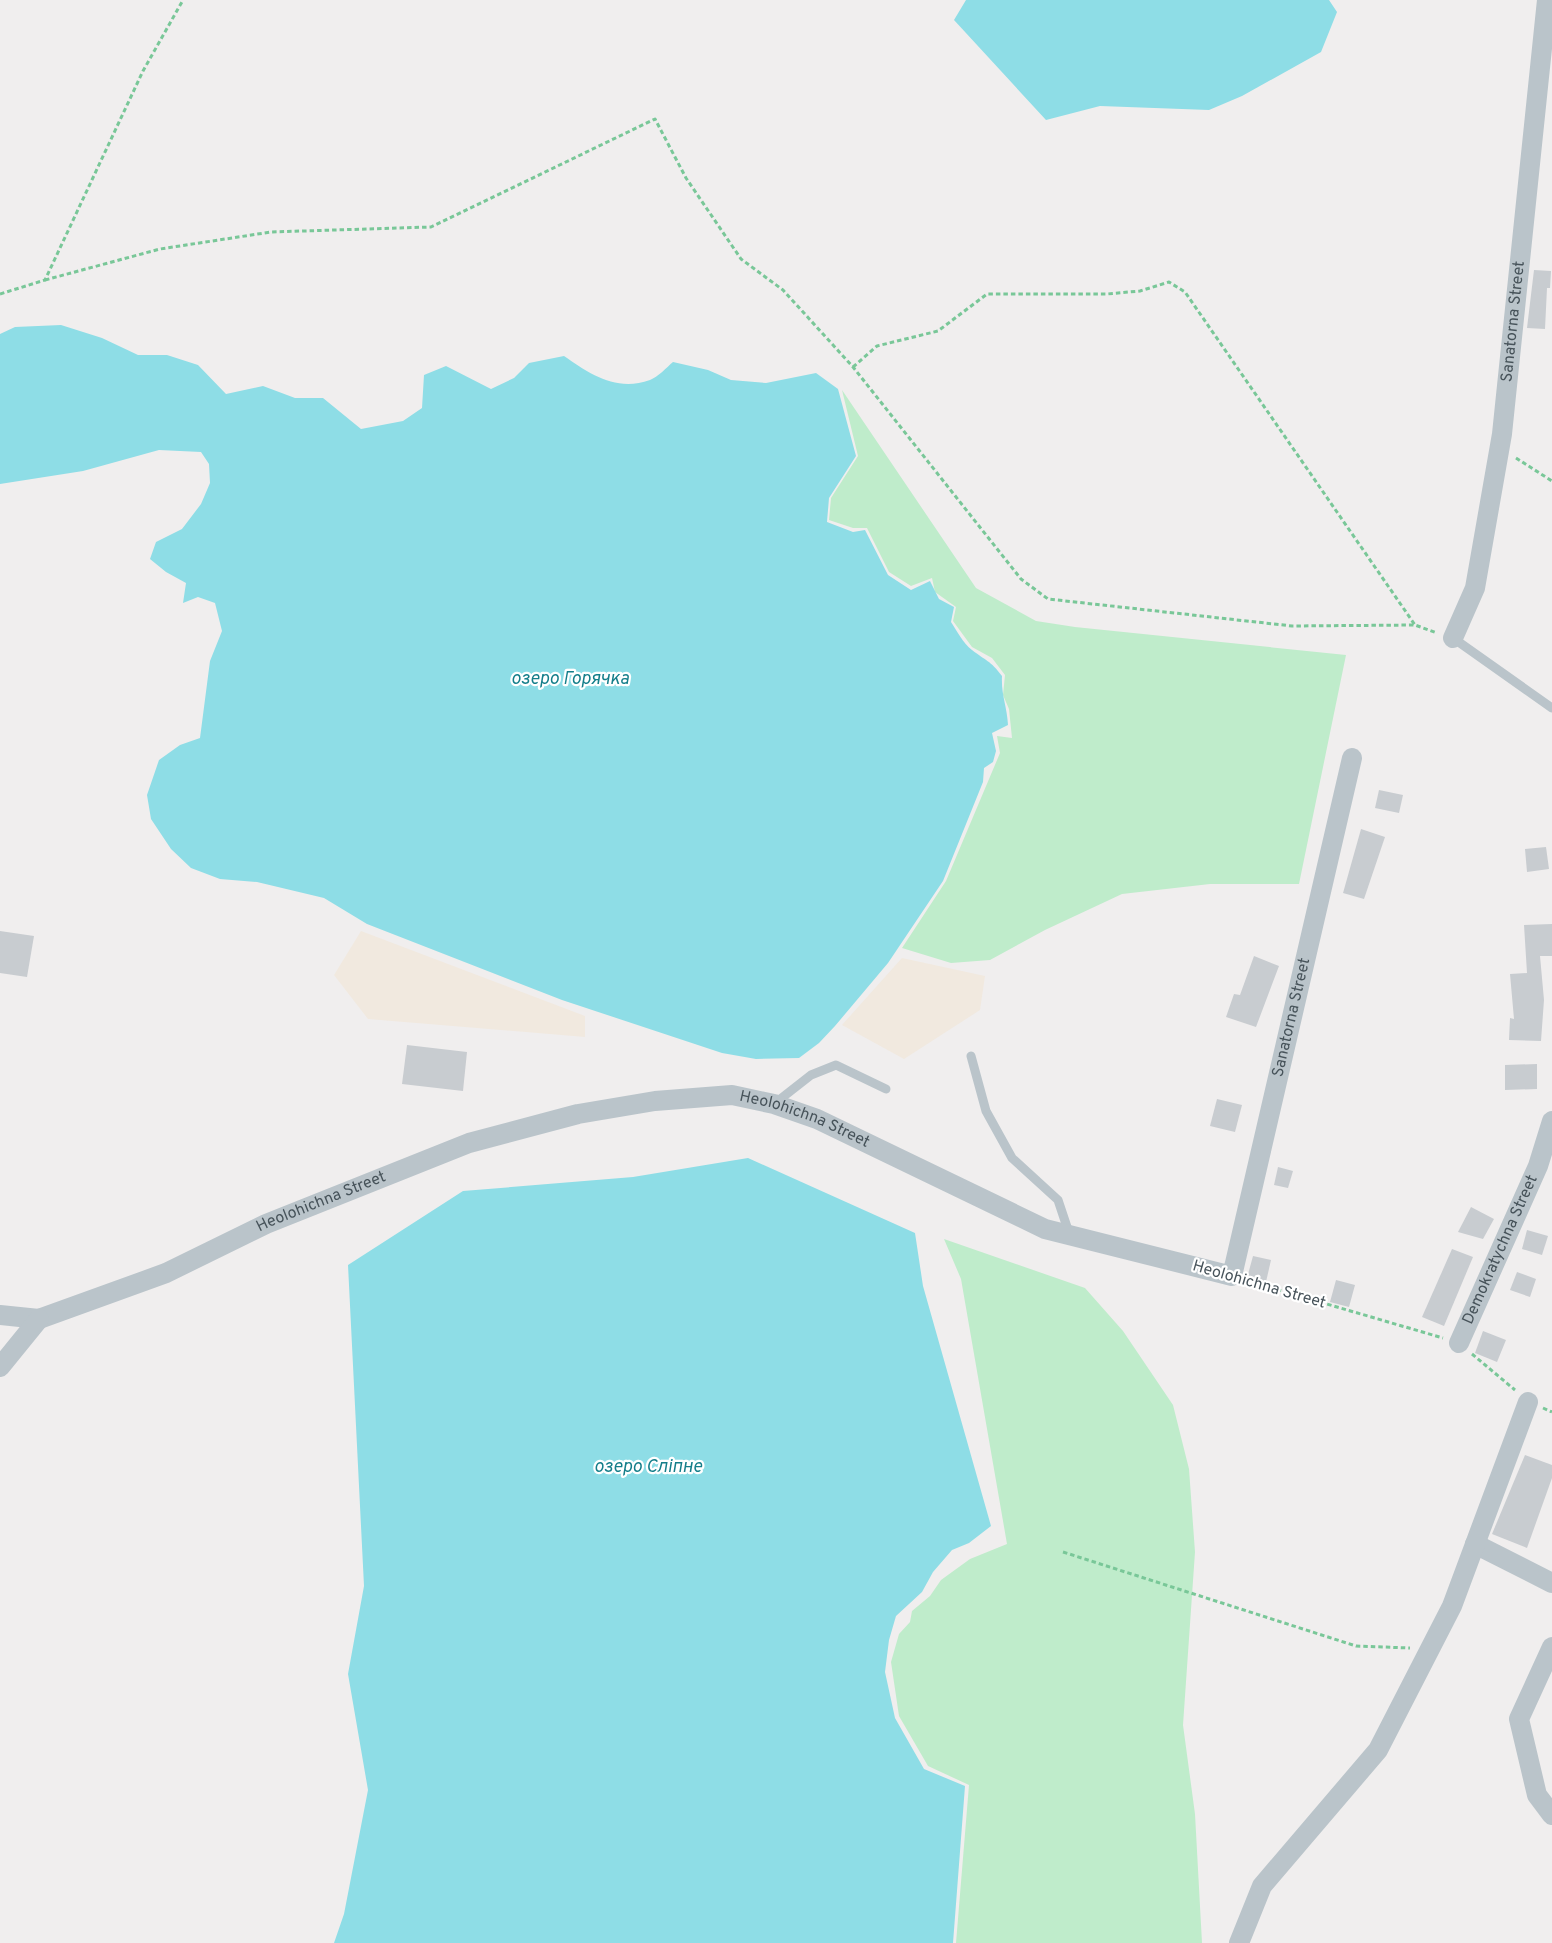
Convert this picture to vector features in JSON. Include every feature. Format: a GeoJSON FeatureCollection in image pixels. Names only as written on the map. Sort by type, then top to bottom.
{"type":"FeatureCollection","features":[{"type":"Feature","properties":{"kind":"street","name":"Sanatorna Street"},"geometry":{"type":"LineString","coordinates":[[1453,638],[1474,588],[1502,434],[1547,0]]}},
{"type":"Feature","properties":{"kind":"street","name":"Sanatorna Street"},"geometry":{"type":"LineString","coordinates":[[1232,1276],[1352,758]]}},
{"type":"Feature","properties":{"kind":"street","name":"Heolohichna Street"},"geometry":{"type":"LineString","coordinates":[[39,1319],[166,1273],[266,1224],[469,1143],[578,1114],[665,1100],[732,1095],[774,1104],[817,1119],[1045,1229],[1232,1276]]}},
{"type":"Feature","properties":{"kind":"street","name":"Demokratychna Street"},"geometry":{"type":"LineString","coordinates":[[1460,1343],[1538,1166],[1552,1121]]}},
{"type":"Feature","properties":{"kind":"street"},"geometry":{"type":"LineString","coordinates":[[0,1315],[39,1319]]}},
{"type":"Feature","properties":{"kind":"street"},"geometry":{"type":"LineString","coordinates":[[0,1367],[39,1319]]}},
{"type":"Feature","properties":{"kind":"street"},"geometry":{"type":"LineString","coordinates":[[1239,1943],[1262,1886],[1378,1750],[1452,1606],[1528,1402]]}},
{"type":"Feature","properties":{"kind":"street"},"geometry":{"type":"LineString","coordinates":[[1475,1544],[1552,1583]]}},
{"type":"Feature","properties":{"kind":"street"},"geometry":{"type":"LineString","coordinates":[[1552,1647],[1519,1719],[1537,1795],[1552,1815]]}},
{"type":"Feature","properties":{"kind":"lane"},"geometry":{"type":"LineString","coordinates":[[1453,638],[1552,708]]}},
{"type":"Feature","properties":{"kind":"lane"},"geometry":{"type":"LineString","coordinates":[[971,1056],[986,1111],[991,1121],[1012,1158],[1058,1200],[1069,1235]]}},
{"type":"Feature","properties":{"kind":"lane"},"geometry":{"type":"LineString","coordinates":[[774,1104],[811,1075],[836,1065],[886,1089]]}},
{"type":"Feature","properties":{"kind":"path"},"geometry":{"type":"LineString","coordinates":[[45,280],[143,71],[183,0]]}},
{"type":"Feature","properties":{"kind":"path"},"geometry":{"type":"LineString","coordinates":[[0,294],[160,249],[272,232],[431,227],[655,119],[686,178],[741,259],[783,290],[853,367],[1021,579],[1048,599],[1292,626],[1415,625],[1453,638]]}},
{"type":"Feature","properties":{"kind":"path"},"geometry":{"type":"LineString","coordinates":[[853,367],[877,346],[938,331],[987,294],[1107,294],[1140,291],[1169,282],[1185,292],[1415,625]]}},
{"type":"Feature","properties":{"kind":"path"},"geometry":{"type":"LineString","coordinates":[[1502,434],[1514,456],[1552,481]]}},
{"type":"Feature","properties":{"kind":"path","name":"Heolohichna Street"},"geometry":{"type":"LineString","coordinates":[[1232,1276],[1460,1343],[1528,1402],[1552,1412]]}},
{"type":"Feature","properties":{"kind":"path"},"geometry":{"type":"LineString","coordinates":[[1063,1552],[1356,1646],[1430,1649]]}},
{"type":"Feature","properties":{"kind":"green space"},"geometry":{"type":"Polygon","coordinates":[[[842,390],[976,588],[1036,621],[1346,655],[1299,884],[1210,884],[1122,894],[1045,930],[990,960],[951,963],[902,948],[946,881],[1000,753],[997,736],[1012,738],[1009,709],[1003,695],[1005,675],[992,658],[972,647],[953,621],[956,607],[935,592],[932,578],[911,586],[889,572],[867,528],[853,528],[829,520],[831,498],[858,456],[842,390]]]}},
{"type":"Feature","properties":{"kind":"green space"},"geometry":{"type":"Polygon","coordinates":[[[944,1239],[1085,1288],[1123,1331],[1173,1405],[1189,1469],[1195,1552],[1183,1725],[1195,1814],[1202,1943],[956,1943],[969,1785],[928,1766],[899,1716],[891,1662],[899,1634],[910,1622],[912,1611],[930,1596],[941,1580],[970,1559],[1007,1544],[961,1279],[944,1239]]]}},
{"type":"Feature","properties":{"kind":"sand"},"geometry":{"type":"Polygon","coordinates":[[[361,931],[585,1016],[585,1037],[368,1019],[334,975],[361,931]]]}},
{"type":"Feature","properties":{"kind":"sand"},"geometry":{"type":"Polygon","coordinates":[[[902,958],[985,976],[980,1010],[904,1059],[842,1025],[902,958]]]}},
{"type":"Feature","properties":{"kind":"water"},"geometry":{"type":"Polygon","coordinates":[[[966,0],[1329,0],[1337,12],[1321,52],[1242,96],[1209,110],[1100,106],[1046,120],[954,20],[966,0]]]}},
{"type":"Feature","properties":{"kind":"water","name":"озеро Горячка"},"geometry":{"type":"Polygon","coordinates":[[[61,325],[102,338],[138,355],[167,355],[198,365],[226,394],[263,386],[295,398],[323,398],[361,429],[403,421],[422,408],[424,375],[446,366],[491,389],[514,378],[529,363],[564,356],[594,375],[626,384],[653,379],[673,362],[708,370],[731,380],[766,383],[816,373],[838,389],[856,456],[829,498],[827,522],[853,532],[865,530],[888,575],[911,590],[930,581],[939,599],[954,607],[951,622],[960,637],[1002,676],[1008,725],[992,733],[996,751],[993,762],[984,768],[983,782],[943,881],[888,963],[835,1026],[819,1043],[799,1058],[756,1059],[722,1053],[562,1000],[367,924],[324,898],[257,882],[220,879],[191,868],[171,849],[151,819],[147,795],[159,760],[180,745],[200,738],[210,661],[222,631],[215,603],[198,597],[183,603],[186,583],[166,572],[150,559],[156,542],[182,529],[201,504],[210,483],[209,464],[201,452],[159,450],[83,471],[0,484],[0,334],[15,327],[61,325]]]}},
{"type":"Feature","properties":{"kind":"water","name":"озеро Сліпне"},"geometry":{"type":"Polygon","coordinates":[[[748,1158],[915,1233],[923,1286],[991,1526],[969,1543],[952,1550],[933,1572],[922,1592],[896,1616],[889,1640],[885,1672],[895,1718],[924,1769],[965,1786],[953,1943],[334,1943],[344,1914],[368,1790],[348,1674],[364,1586],[348,1265],[463,1191],[633,1177],[748,1158]]]}},
{"type":"Feature","properties":{"kind":"building"},"geometry":{"type":"Polygon","coordinates":[[[1534,270],[1551,271],[1550,288],[1547,288],[1545,329],[1527,328],[1534,270]]]}},
{"type":"Feature","properties":{"kind":"building"},"geometry":{"type":"Polygon","coordinates":[[[1379,790],[1403,795],[1399,813],[1375,808],[1379,790]]]}},
{"type":"Feature","properties":{"kind":"building"},"geometry":{"type":"Polygon","coordinates":[[[1361,829],[1385,837],[1364,899],[1343,893],[1361,829]]]}},
{"type":"Feature","properties":{"kind":"building"},"geometry":{"type":"Polygon","coordinates":[[[1546,847],[1549,869],[1527,872],[1525,849],[1546,847]]]}},
{"type":"Feature","properties":{"kind":"building"},"geometry":{"type":"Polygon","coordinates":[[[1552,924],[1552,956],[1540,956],[1544,1000],[1541,1041],[1509,1040],[1510,1018],[1514,1019],[1510,974],[1527,973],[1524,925],[1552,924]]]}},
{"type":"Feature","properties":{"kind":"building"},"geometry":{"type":"Polygon","coordinates":[[[0,931],[34,936],[27,977],[0,973],[0,931]]]}},
{"type":"Feature","properties":{"kind":"building"},"geometry":{"type":"Polygon","coordinates":[[[1254,956],[1279,966],[1256,1027],[1226,1017],[1234,994],[1240,995],[1254,956]]]}},
{"type":"Feature","properties":{"kind":"building"},"geometry":{"type":"Polygon","coordinates":[[[407,1045],[467,1052],[463,1091],[402,1084],[407,1045]]]}},
{"type":"Feature","properties":{"kind":"building"},"geometry":{"type":"Polygon","coordinates":[[[1537,1064],[1537,1089],[1505,1090],[1505,1065],[1537,1064]]]}},
{"type":"Feature","properties":{"kind":"building"},"geometry":{"type":"Polygon","coordinates":[[[1217,1099],[1242,1105],[1235,1132],[1210,1126],[1217,1099]]]}},
{"type":"Feature","properties":{"kind":"building"},"geometry":{"type":"Polygon","coordinates":[[[1278,1167],[1293,1171],[1288,1188],[1274,1185],[1278,1167]]]}},
{"type":"Feature","properties":{"kind":"building"},"geometry":{"type":"Polygon","coordinates":[[[1471,1207],[1494,1219],[1483,1239],[1458,1232],[1471,1207]]]}},
{"type":"Feature","properties":{"kind":"building"},"geometry":{"type":"Polygon","coordinates":[[[1527,1230],[1548,1236],[1542,1255],[1522,1249],[1527,1230]]]}},
{"type":"Feature","properties":{"kind":"building"},"geometry":{"type":"Polygon","coordinates":[[[1452,1249],[1473,1257],[1444,1326],[1422,1317],[1452,1249]]]}},
{"type":"Feature","properties":{"kind":"building"},"geometry":{"type":"Polygon","coordinates":[[[1253,1256],[1271,1260],[1266,1282],[1247,1278],[1253,1256]]]}},
{"type":"Feature","properties":{"kind":"building"},"geometry":{"type":"Polygon","coordinates":[[[1517,1272],[1536,1279],[1530,1297],[1510,1290],[1517,1272]]]}},
{"type":"Feature","properties":{"kind":"building"},"geometry":{"type":"Polygon","coordinates":[[[1336,1280],[1355,1285],[1349,1307],[1330,1302],[1336,1280]]]}},
{"type":"Feature","properties":{"kind":"building"},"geometry":{"type":"Polygon","coordinates":[[[1483,1331],[1506,1340],[1497,1362],[1475,1353],[1483,1331]]]}},
{"type":"Feature","properties":{"kind":"building"},"geometry":{"type":"Polygon","coordinates":[[[1525,1455],[1552,1465],[1552,1478],[1527,1548],[1492,1534],[1525,1455]]]}}]}
